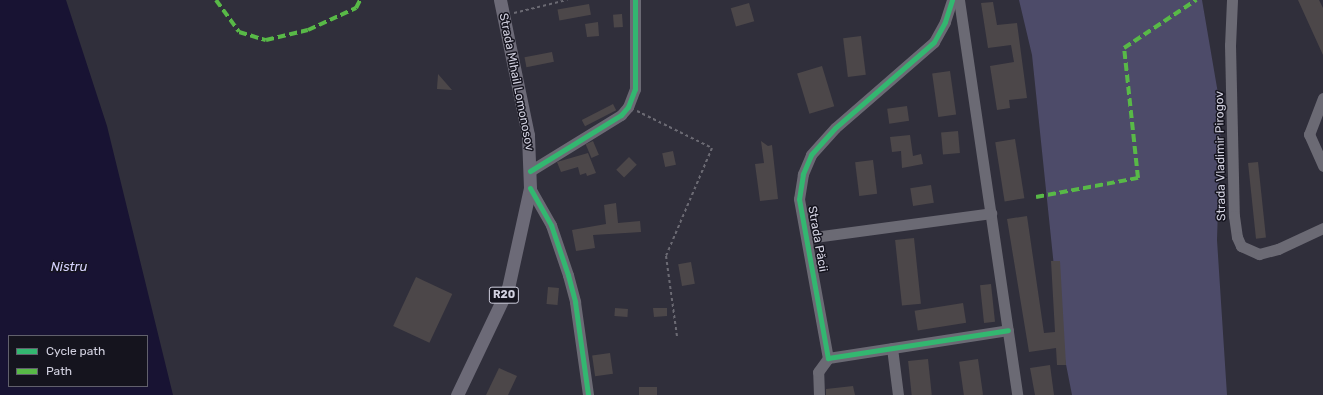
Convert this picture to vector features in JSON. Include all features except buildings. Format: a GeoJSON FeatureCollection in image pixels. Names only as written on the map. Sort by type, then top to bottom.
{"type":"FeatureCollection","features":[{"type":"Feature","properties":{"kind":"main road","name":"Strada Mihail Lomonosov"},"geometry":{"type":"LineString","coordinates":[[500,0],[528,135],[530,188]]}},
{"type":"Feature","properties":{"kind":"main road","name":"R20"},"geometry":{"type":"LineString","coordinates":[[457,395],[508,288],[530,188]]}},
{"type":"Feature","properties":{"kind":"street"},"geometry":{"type":"LineString","coordinates":[[530,171],[621,115],[628,107],[635,89],[635,0]]}},
{"type":"Feature","properties":{"kind":"street","name":"Strada Păcii"},"geometry":{"type":"LineString","coordinates":[[828,358],[799,199],[803,174],[811,156],[835,128],[934,42],[945,22],[952,0]]}},
{"type":"Feature","properties":{"kind":"street"},"geometry":{"type":"LineString","coordinates":[[959,0],[1018,395]]}},
{"type":"Feature","properties":{"kind":"street","name":"Strada Vladimir Pirogov"},"geometry":{"type":"LineString","coordinates":[[1232,0],[1230,45],[1234,216],[1237,237],[1242,246],[1259,254],[1278,249],[1323,228]]}},
{"type":"Feature","properties":{"kind":"street"},"geometry":{"type":"LineString","coordinates":[[1323,98],[1309,134],[1323,166]]}},
{"type":"Feature","properties":{"kind":"street","name":"Strada Mihail Lomonosov"},"geometry":{"type":"LineString","coordinates":[[530,188],[551,225],[568,275],[575,302],[588,395]]}},
{"type":"Feature","properties":{"kind":"street"},"geometry":{"type":"LineString","coordinates":[[807,238],[991,213]]}},
{"type":"Feature","properties":{"kind":"street"},"geometry":{"type":"LineString","coordinates":[[819,395],[818,372],[828,358],[1008,330]]}},
{"type":"Feature","properties":{"kind":"street"},"geometry":{"type":"LineString","coordinates":[[892,348],[898,395]]}},
{"type":"Feature","properties":{"kind":"path"},"geometry":{"type":"LineString","coordinates":[[504,16],[567,0]]}},
{"type":"Feature","properties":{"kind":"path"},"geometry":{"type":"LineString","coordinates":[[628,107],[712,148],[666,256],[677,336]]}},
{"type":"Feature","properties":{"kind":"shaded area"},"geometry":{"type":"Polygon","coordinates":[[[1019,0],[1202,0],[1221,111],[1217,240],[1227,395],[1072,395],[1062,344],[1032,55],[1019,0]]]}},
{"type":"Feature","properties":{"kind":"water","name":"Nistru"},"geometry":{"type":"Polygon","coordinates":[[[0,0],[66,0],[107,126],[173,395],[0,395],[0,0]]]}},
{"type":"Feature","properties":{"kind":"marked path"},"geometry":{"type":"LineString","coordinates":[[216,0],[239,32],[266,40],[308,30],[356,8],[360,0]]}},
{"type":"Feature","properties":{"kind":"marked path"},"geometry":{"type":"LineString","coordinates":[[1036,197],[1138,178],[1124,48],[1196,0]]}},
{"type":"Feature","properties":{"kind":"cycle path"},"geometry":{"type":"LineString","coordinates":[[530,171],[621,115],[628,107],[635,89],[635,0]]}},
{"type":"Feature","properties":{"kind":"cycle path"},"geometry":{"type":"LineString","coordinates":[[952,0],[945,22],[934,42],[835,128],[811,155],[803,174],[799,199],[828,358],[1008,330]]}},
{"type":"Feature","properties":{"kind":"cycle path"},"geometry":{"type":"LineString","coordinates":[[530,188],[551,225],[568,275],[575,302],[588,395]]}}]}
